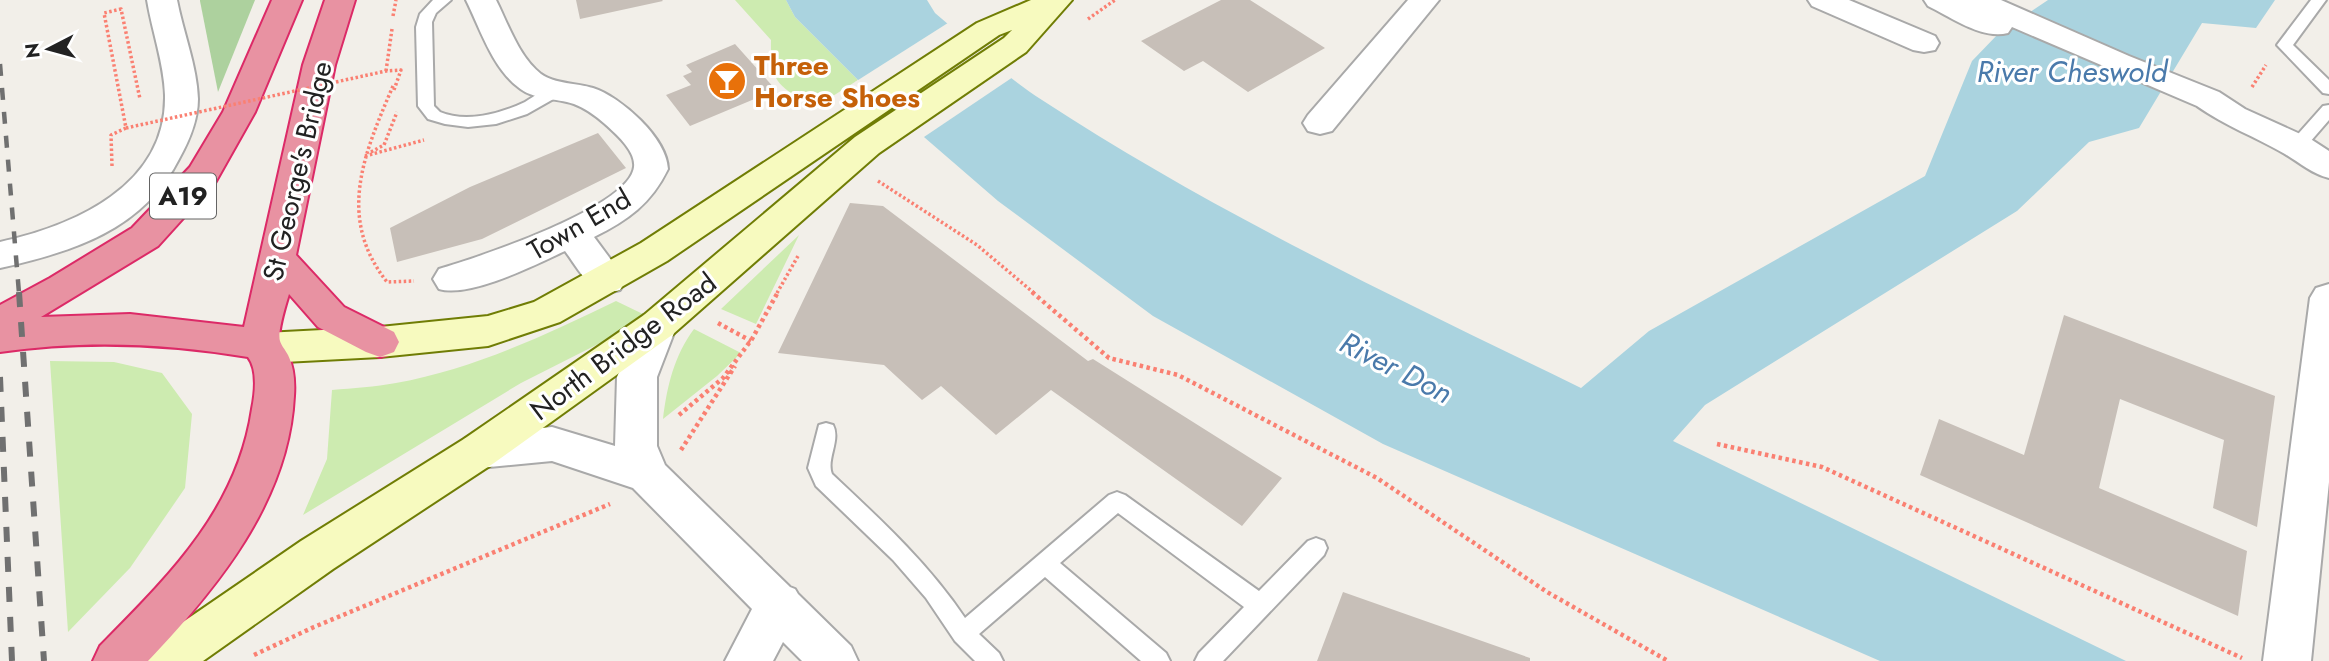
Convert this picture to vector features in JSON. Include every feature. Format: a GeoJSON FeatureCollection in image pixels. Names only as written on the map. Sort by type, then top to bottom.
{"type":"FeatureCollection","features":[{"type":"Feature","properties":{"kind":"highway","name":"St George's Bridge"},"geometry":{"type":"LineString","coordinates":[[0,322],[63,288],[145,237],[203,174],[239,112],[287,0]]}},
{"type":"Feature","properties":{"kind":"highway","name":"St George's Bridge"},"geometry":{"type":"LineString","coordinates":[[262,346],[319,65],[340,0]]}},
{"type":"Feature","properties":{"kind":"highway"},"geometry":{"type":"LineString","coordinates":[[279,259],[331,317],[380,342]]}},
{"type":"Feature","properties":{"kind":"highway"},"geometry":{"type":"LineString","coordinates":[[0,337],[34,331],[104,327],[180,331],[262,346],[275,376],[273,421],[261,464],[236,517],[201,569],[158,620],[117,661]]}},
{"type":"Feature","properties":{"kind":"street"},"geometry":{"type":"LineString","coordinates":[[0,255],[48,246],[117,212],[146,186],[164,158],[179,124],[181,91],[162,0]]}},
{"type":"Feature","properties":{"kind":"street","name":"Town End"},"geometry":{"type":"LineString","coordinates":[[452,279],[503,265],[572,234],[633,195],[647,180],[652,167],[650,158],[636,138],[606,109],[586,96],[531,82],[519,69],[481,0]]}},
{"type":"Feature","properties":{"kind":"street","name":"North Bridge Road"},"geometry":{"type":"LineString","coordinates":[[165,661],[317,555],[479,451],[658,325],[861,150],[1015,45],[1057,0]]}},
{"type":"Feature","properties":{"kind":"street"},"geometry":{"type":"LineString","coordinates":[[1320,123],[1424,0]]}},
{"type":"Feature","properties":{"kind":"street"},"geometry":{"type":"LineString","coordinates":[[1823,0],[1924,43]]}},
{"type":"Feature","properties":{"kind":"street"},"geometry":{"type":"LineString","coordinates":[[1939,0],[2105,76],[2213,110]]}},
{"type":"Feature","properties":{"kind":"street"},"geometry":{"type":"LineString","coordinates":[[1976,0],[2297,146],[2329,167]]}},
{"type":"Feature","properties":{"kind":"street","name":"North Bridge Road"},"geometry":{"type":"LineString","coordinates":[[262,346],[380,342],[488,331],[547,312],[654,252],[861,150]]}},
{"type":"Feature","properties":{"kind":"street"},"geometry":{"type":"LineString","coordinates":[[572,234],[607,280]]}},
{"type":"Feature","properties":{"kind":"street"},"geometry":{"type":"LineString","coordinates":[[2287,661],[2297,575],[2319,464],[2329,298]]}},
{"type":"Feature","properties":{"kind":"street"},"geometry":{"type":"LineString","coordinates":[[648,476],[636,446],[638,377],[658,325]]}},
{"type":"Feature","properties":{"kind":"street"},"geometry":{"type":"LineString","coordinates":[[479,451],[552,444],[648,476],[779,603],[834,661]]}},
{"type":"Feature","properties":{"kind":"street"},"geometry":{"type":"LineString","coordinates":[[749,661],[779,603]]}},
{"type":"Feature","properties":{"kind":"lane"},"geometry":{"type":"LineString","coordinates":[[444,0],[430,8],[425,16],[426,106],[430,114],[438,118],[462,121],[495,121],[533,106],[558,89]]}},
{"type":"Feature","properties":{"kind":"lane"},"geometry":{"type":"LineString","coordinates":[[2319,0],[2286,45],[2329,89]]}},
{"type":"Feature","properties":{"kind":"lane"},"geometry":{"type":"LineString","coordinates":[[2297,146],[2329,110]]}},
{"type":"Feature","properties":{"kind":"lane"},"geometry":{"type":"LineString","coordinates":[[825,431],[819,468],[824,480],[901,553],[934,591],[963,634],[991,661]]}},
{"type":"Feature","properties":{"kind":"lane"},"geometry":{"type":"LineString","coordinates":[[963,634],[1117,501],[1260,605]]}},
{"type":"Feature","properties":{"kind":"lane"},"geometry":{"type":"LineString","coordinates":[[1207,661],[1316,548]]}},
{"type":"Feature","properties":{"kind":"lane"},"geometry":{"type":"LineString","coordinates":[[1045,564],[1157,661]]}},
{"type":"Feature","properties":{"kind":"path"},"geometry":{"type":"LineString","coordinates":[[386,71],[396,0]]}},
{"type":"Feature","properties":{"kind":"path"},"geometry":{"type":"LineString","coordinates":[[126,128],[104,13],[121,9],[141,103]]}},
{"type":"Feature","properties":{"kind":"path"},"geometry":{"type":"LineString","coordinates":[[2213,110],[2276,49],[2286,45]]}},
{"type":"Feature","properties":{"kind":"path"},"geometry":{"type":"LineString","coordinates":[[403,61],[364,156],[358,207],[369,257],[387,282],[452,279]]}},
{"type":"Feature","properties":{"kind":"path"},"geometry":{"type":"LineString","coordinates":[[113,169],[111,135],[126,128],[386,71],[401,70],[394,90]]}},
{"type":"Feature","properties":{"kind":"path"},"geometry":{"type":"LineString","coordinates":[[364,156],[384,145]]}},
{"type":"Feature","properties":{"kind":"path"},"geometry":{"type":"LineString","coordinates":[[861,150],[1109,358],[1178,375],[1377,478],[1547,592],[1668,661]]}},
{"type":"Feature","properties":{"kind":"path"},"geometry":{"type":"LineString","coordinates":[[241,661],[326,622],[608,505],[679,455],[752,339]]}},
{"type":"Feature","properties":{"kind":"path"},"geometry":{"type":"LineString","coordinates":[[1717,444],[1822,467],[2250,661]]}},
{"type":"Feature","properties":{"kind":"green space"},"geometry":{"type":"Polygon","coordinates":[[[255,0],[218,92],[200,1],[255,0]]]}},
{"type":"Feature","properties":{"kind":"green space"},"geometry":{"type":"Polygon","coordinates":[[[735,0],[786,0],[795,17],[858,80],[814,108],[792,94],[775,75],[771,40],[735,0]]]}},
{"type":"Feature","properties":{"kind":"green space"},"geometry":{"type":"Polygon","coordinates":[[[799,235],[756,324],[721,309],[799,235]]]}},
{"type":"Feature","properties":{"kind":"green space"},"geometry":{"type":"Polygon","coordinates":[[[616,301],[645,315],[612,337],[521,383],[303,515],[327,459],[332,390],[396,383],[453,369],[536,338],[616,301]]]}},
{"type":"Feature","properties":{"kind":"green space"},"geometry":{"type":"Polygon","coordinates":[[[694,329],[741,353],[663,419],[673,372],[681,350],[694,329]]]}},
{"type":"Feature","properties":{"kind":"green space"},"geometry":{"type":"Polygon","coordinates":[[[50,361],[114,362],[162,373],[192,414],[185,488],[130,568],[68,632],[50,361]]]}},
{"type":"Feature","properties":{"kind":"water"},"geometry":{"type":"Polygon","coordinates":[[[786,0],[927,0],[935,13],[1014,80],[1107,141],[1307,253],[1581,388],[1649,331],[1925,176],[1972,61],[1999,33],[2048,0],[2275,0],[2256,28],[2202,23],[2139,128],[2089,142],[2017,211],[1705,405],[1673,441],[2126,661],[1880,661],[1383,444],[1153,316],[998,201],[858,80],[795,17],[786,0]]]}},
{"type":"Feature","properties":{"kind":"pier"},"geometry":{"type":"Polygon","coordinates":[[[951,21],[1016,75],[921,139],[855,82],[951,21]]]}},
{"type":"Feature","properties":{"kind":"building"},"geometry":{"type":"Polygon","coordinates":[[[576,0],[662,0],[663,1],[580,19],[576,0]]]}},
{"type":"Feature","properties":{"kind":"building"},"geometry":{"type":"Polygon","coordinates":[[[1221,0],[1250,0],[1325,48],[1248,92],[1203,61],[1184,71],[1141,41],[1221,0]]]}},
{"type":"Feature","properties":{"kind":"building","name":"Three Horse Shoes"},"geometry":{"type":"Polygon","coordinates":[[[735,44],[776,90],[690,126],[666,95],[691,85],[683,76],[692,72],[686,65],[735,44]]]}},
{"type":"Feature","properties":{"kind":"building"},"geometry":{"type":"Polygon","coordinates":[[[598,133],[626,168],[482,239],[397,262],[390,228],[470,187],[598,133]]]}},
{"type":"Feature","properties":{"kind":"building"},"geometry":{"type":"Polygon","coordinates":[[[850,203],[883,206],[1088,361],[1093,359],[1282,478],[1242,526],[1051,390],[996,435],[941,386],[922,400],[884,365],[778,353],[850,203]]]}},
{"type":"Feature","properties":{"kind":"building"},"geometry":{"type":"Polygon","coordinates":[[[2064,315],[2275,396],[2257,527],[2213,508],[2224,440],[2120,399],[2099,488],[2247,551],[2238,616],[1920,475],[1939,419],[2024,455],[2064,315]]]}},
{"type":"Feature","properties":{"kind":"building"},"geometry":{"type":"Polygon","coordinates":[[[1343,592],[1530,658],[1530,661],[1317,661],[1343,592]]]}},
{"type":"Feature","properties":{"kind":"railway"},"geometry":{"type":"LineString","coordinates":[[0,64],[19,293]]}},
{"type":"Feature","properties":{"kind":"railway"},"geometry":{"type":"LineString","coordinates":[[19,292],[44,661]]}},
{"type":"Feature","properties":{"kind":"railway"},"geometry":{"type":"LineString","coordinates":[[0,377],[12,661]]}},
{"type":"Feature","properties":{"kind":"place","name":"Three Horse Shoes"},"geometry":{"type":"Point","coordinates":[727,81]}},
{"type":"Feature","properties":{"kind":"water label","name":"River Cheswold"},"geometry":{"type":"Point","coordinates":[2072,72]}},
{"type":"Feature","properties":{"kind":"water label","name":"River Don"},"geometry":{"type":"Point","coordinates":[1396,368]}}]}
